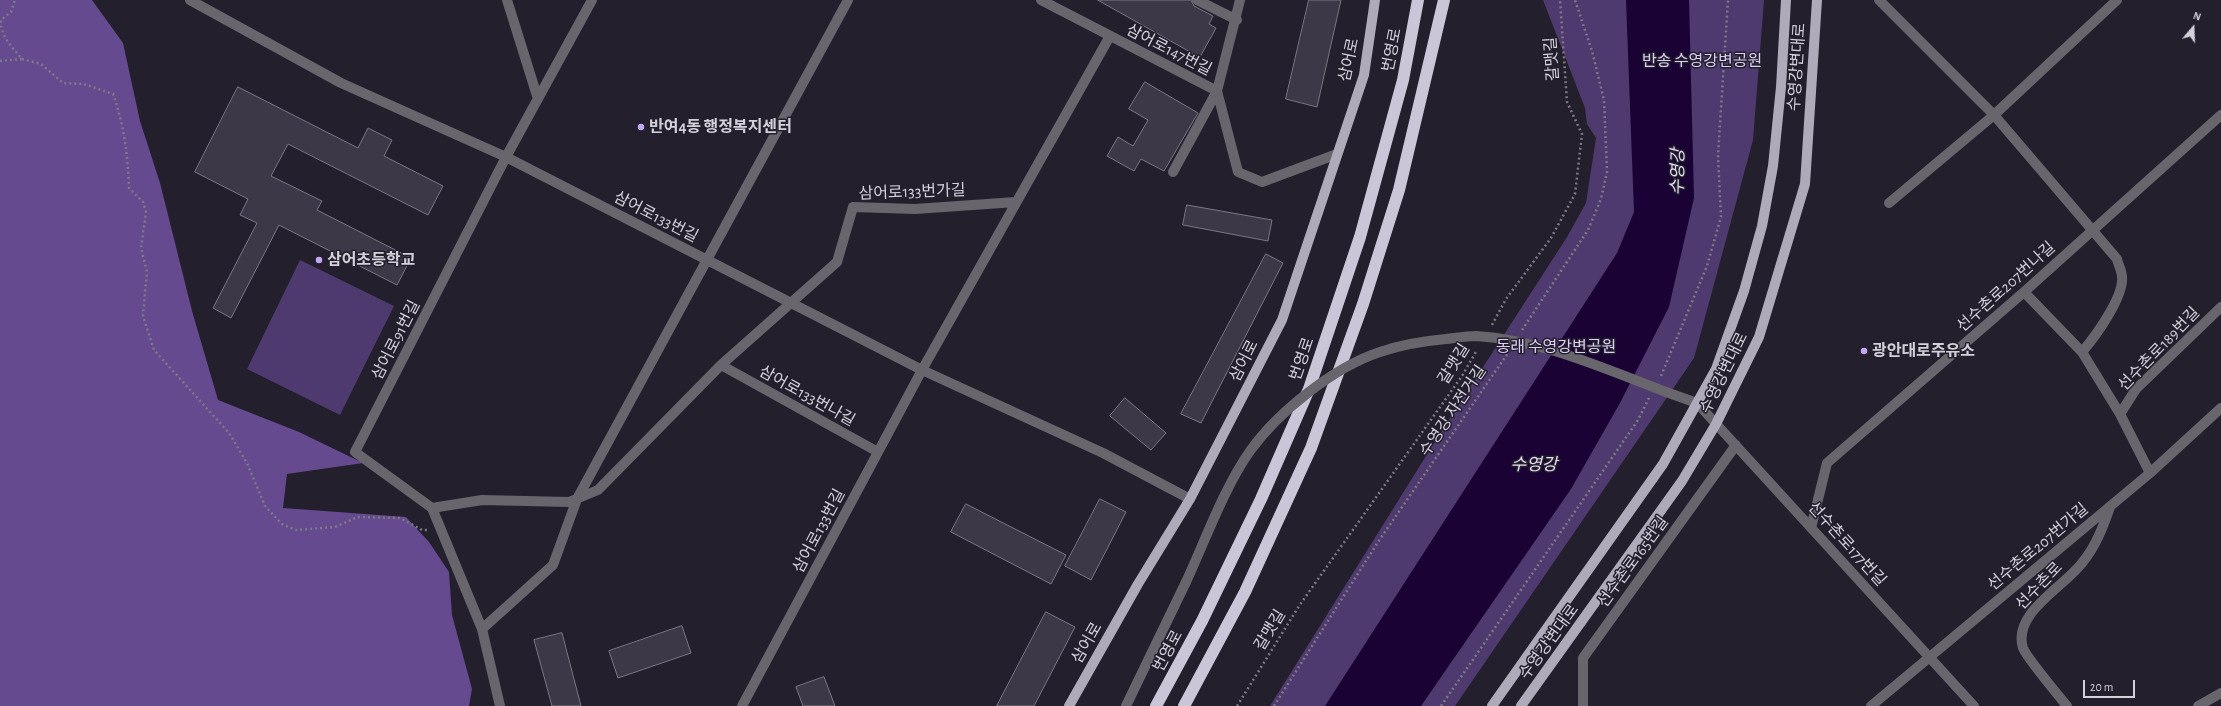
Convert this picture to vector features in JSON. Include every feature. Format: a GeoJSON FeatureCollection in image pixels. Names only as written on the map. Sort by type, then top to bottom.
{"type":"FeatureCollection","features":[{"type":"Feature","properties":{"kind":"highway","name":"번영로"},"geometry":{"type":"LineString","coordinates":[[1156,706],[1202,621],[1261,499],[1309,389],[1360,237],[1403,80],[1418,0]]}},
{"type":"Feature","properties":{"kind":"highway"},"geometry":{"type":"LineString","coordinates":[[1184,706],[1245,592],[1311,448],[1363,304],[1399,190],[1444,0]]}},
{"type":"Feature","properties":{"kind":"main road","name":"삼어로"},"geometry":{"type":"LineString","coordinates":[[1069,706],[1138,584],[1190,499],[1282,320],[1364,75],[1375,0]]}},
{"type":"Feature","properties":{"kind":"main road","name":"수영강변대로"},"geometry":{"type":"LineString","coordinates":[[1492,706],[1663,464],[1716,369],[1744,291],[1762,226],[1773,166],[1782,87],[1786,0]]}},
{"type":"Feature","properties":{"kind":"main road","name":"수영강변대로"},"geometry":{"type":"LineString","coordinates":[[1521,706],[1682,481],[1716,424],[1759,337],[1805,184],[1817,0]]}},
{"type":"Feature","properties":{"kind":"street","name":"삼어로133번길"},"geometry":{"type":"LineString","coordinates":[[190,0],[341,83],[506,157],[922,370],[1103,453],[1190,499]]}},
{"type":"Feature","properties":{"kind":"street"},"geometry":{"type":"LineString","coordinates":[[507,0],[538,99]]}},
{"type":"Feature","properties":{"kind":"street"},"geometry":{"type":"LineString","coordinates":[[506,157],[592,0]]}},
{"type":"Feature","properties":{"kind":"street"},"geometry":{"type":"LineString","coordinates":[[482,629],[553,564],[577,499],[848,0]]}},
{"type":"Feature","properties":{"kind":"street","name":"삼어로147번길"},"geometry":{"type":"LineString","coordinates":[[1041,0],[1217,91],[1238,172],[1262,182],[1337,154]]}},
{"type":"Feature","properties":{"kind":"street"},"geometry":{"type":"LineString","coordinates":[[1197,0],[1237,20]]}},
{"type":"Feature","properties":{"kind":"street"},"geometry":{"type":"LineString","coordinates":[[1173,172],[1217,91],[1237,20],[1240,0]]}},
{"type":"Feature","properties":{"kind":"street"},"geometry":{"type":"LineString","coordinates":[[1879,0],[1994,115],[2117,259],[2122,277],[2120,292],[2092,340],[2082,352]]}},
{"type":"Feature","properties":{"kind":"street"},"geometry":{"type":"LineString","coordinates":[[1889,203],[1994,115],[2117,0]]}},
{"type":"Feature","properties":{"kind":"street"},"geometry":{"type":"LineString","coordinates":[[922,370],[1110,36]]}},
{"type":"Feature","properties":{"kind":"street","name":"선수촌로207번나길"},"geometry":{"type":"LineString","coordinates":[[1811,528],[1827,463],[2024,292],[2221,115]]}},
{"type":"Feature","properties":{"kind":"street","name":"삼어로91번길"},"geometry":{"type":"LineString","coordinates":[[432,508],[355,452],[506,157]]}},
{"type":"Feature","properties":{"kind":"street","name":"삼어로133번가길"},"geometry":{"type":"LineString","coordinates":[[792,303],[837,262],[853,207],[915,209],[1016,202]]}},
{"type":"Feature","properties":{"kind":"street","name":"선수촌로189번길"},"geometry":{"type":"LineString","coordinates":[[2024,292],[2082,352],[2120,414],[2150,473]]}},
{"type":"Feature","properties":{"kind":"street"},"geometry":{"type":"LineString","coordinates":[[500,706],[482,629],[432,508],[482,500],[569,502],[598,490],[721,366],[792,303]]}},
{"type":"Feature","properties":{"kind":"street","name":"선수촌로189번길"},"geometry":{"type":"LineString","coordinates":[[2120,414],[2136,390],[2221,306]]}},
{"type":"Feature","properties":{"kind":"street"},"geometry":{"type":"LineString","coordinates":[[1126,706],[1229,489],[1250,451],[1286,410],[1327,378],[1379,352],[1431,340],[1475,336],[1540,348],[1578,359],[1697,403]]}},
{"type":"Feature","properties":{"kind":"street","name":"삼어로133번나길"},"geometry":{"type":"LineString","coordinates":[[721,366],[878,452]]}},
{"type":"Feature","properties":{"kind":"street","name":"삼어로133번길"},"geometry":{"type":"LineString","coordinates":[[742,706],[922,370]]}},
{"type":"Feature","properties":{"kind":"street","name":"선수촌로177번길"},"geometry":{"type":"LineString","coordinates":[[1697,403],[1974,706]]}},
{"type":"Feature","properties":{"kind":"street","name":"선수촌로207번가길"},"geometry":{"type":"LineString","coordinates":[[1871,706],[2150,473],[2221,408]]}},
{"type":"Feature","properties":{"kind":"street","name":"선수촌로165번길"},"geometry":{"type":"LineString","coordinates":[[1583,706],[1583,658],[1736,445]]}},
{"type":"Feature","properties":{"kind":"street","name":"선수촌로"},"geometry":{"type":"LineString","coordinates":[[2067,706],[2023,648],[2021,629],[2030,614],[2082,564],[2098,540],[2111,506]]}},
{"type":"Feature","properties":{"kind":"street"},"geometry":{"type":"LineString","coordinates":[[2198,706],[2221,693]]}},
{"type":"Feature","properties":{"kind":"path"},"geometry":{"type":"LineString","coordinates":[[15,0],[11,12],[1,20],[1,26],[5,38],[22,59]]}},
{"type":"Feature","properties":{"kind":"path","name":"갈맷길"},"geometry":{"type":"LineString","coordinates":[[1488,331],[1506,299],[1551,238],[1575,194],[1582,134],[1567,102],[1560,0]]}},
{"type":"Feature","properties":{"kind":"path"},"geometry":{"type":"LineString","coordinates":[[1520,334],[1588,230],[1601,199],[1607,172],[1604,100],[1592,50],[1575,0]]}},
{"type":"Feature","properties":{"kind":"path"},"geometry":{"type":"LineString","coordinates":[[0,61],[22,59],[41,64],[63,83],[84,84],[113,94],[119,109],[127,155],[129,188],[143,202],[146,212],[140,248],[147,272],[143,316],[154,350],[230,432],[247,463],[265,506],[282,524],[296,530],[335,527],[358,518],[400,518],[422,530],[442,532]]}},
{"type":"Feature","properties":{"kind":"path","name":"갈맷길"},"geometry":{"type":"LineString","coordinates":[[1238,706],[1299,606],[1462,376],[1481,344]]}},
{"type":"Feature","properties":{"kind":"path","name":"수영강 자전거길"},"geometry":{"type":"LineString","coordinates":[[1274,706],[1378,542],[1512,347]]}},
{"type":"Feature","properties":{"kind":"green space"},"geometry":{"type":"Polygon","coordinates":[[[1543,0],[1764,0],[1753,140],[1694,358],[1455,706],[1270,706],[1436,440],[1567,237],[1586,203],[1596,138],[1587,124],[1585,108],[1543,0]]]}},
{"type":"Feature","properties":{"kind":"green space"},"geometry":{"type":"Polygon","coordinates":[[[300,260],[394,306],[340,415],[247,369],[300,260]]]}},
{"type":"Feature","properties":{"kind":"shaded area"},"geometry":{"type":"Polygon","coordinates":[[[0,0],[92,0],[123,43],[140,121],[160,183],[192,311],[218,400],[299,432],[363,463],[287,474],[283,508],[406,517],[429,542],[449,572],[452,615],[472,689],[469,706],[0,706],[0,0]]]}},
{"type":"Feature","properties":{"kind":"water","name":"수영강"},"geometry":{"type":"Polygon","coordinates":[[[1626,0],[1689,0],[1694,198],[1669,307],[1620,403],[1571,489],[1421,706],[1325,706],[1617,253],[1634,212],[1626,0]]]}},
{"type":"Feature","properties":{"kind":"building"},"geometry":{"type":"Polygon","coordinates":[[[1098,0],[1191,0],[1194,6],[1213,16],[1209,24],[1216,28],[1200,57],[1098,0]]]}},
{"type":"Feature","properties":{"kind":"building"},"geometry":{"type":"Polygon","coordinates":[[[1309,0],[1341,0],[1317,107],[1286,99],[1309,0]]]}},
{"type":"Feature","properties":{"kind":"building"},"geometry":{"type":"Polygon","coordinates":[[[1145,82],[1198,113],[1164,171],[1141,159],[1134,171],[1107,156],[1118,137],[1133,146],[1148,120],[1129,109],[1145,82]]]}},
{"type":"Feature","properties":{"kind":"building"},"geometry":{"type":"Polygon","coordinates":[[[238,87],[358,148],[368,128],[392,140],[384,156],[443,186],[428,215],[288,144],[271,176],[322,201],[317,210],[411,258],[397,285],[279,225],[231,318],[213,308],[257,223],[240,215],[248,199],[195,172],[238,87]]]}},
{"type":"Feature","properties":{"kind":"building"},"geometry":{"type":"Polygon","coordinates":[[[1187,205],[1272,220],[1268,241],[1183,225],[1187,205]]]}},
{"type":"Feature","properties":{"kind":"building"},"geometry":{"type":"Polygon","coordinates":[[[1266,254],[1283,263],[1201,423],[1181,414],[1266,254]]]}},
{"type":"Feature","properties":{"kind":"building"},"geometry":{"type":"Polygon","coordinates":[[[1125,398],[1166,433],[1151,450],[1110,416],[1125,398]]]}},
{"type":"Feature","properties":{"kind":"building"},"geometry":{"type":"Polygon","coordinates":[[[1100,499],[1126,512],[1091,580],[1065,566],[1100,499]]]}},
{"type":"Feature","properties":{"kind":"building"},"geometry":{"type":"Polygon","coordinates":[[[966,504],[1066,555],[1051,584],[951,532],[966,504]]]}},
{"type":"Feature","properties":{"kind":"building"},"geometry":{"type":"Polygon","coordinates":[[[1046,612],[1075,627],[1034,706],[997,706],[1046,612]]]}},
{"type":"Feature","properties":{"kind":"building"},"geometry":{"type":"Polygon","coordinates":[[[682,626],[691,653],[618,678],[609,651],[682,626]]]}},
{"type":"Feature","properties":{"kind":"building"},"geometry":{"type":"Polygon","coordinates":[[[562,633],[581,706],[552,706],[534,640],[562,633]]]}},
{"type":"Feature","properties":{"kind":"building"},"geometry":{"type":"Polygon","coordinates":[[[824,677],[835,706],[803,706],[796,687],[824,677]]]}},
{"type":"Feature","properties":{"kind":"place","name":"반여4동 행정복지센터"},"geometry":{"type":"Point","coordinates":[641,127]}},
{"type":"Feature","properties":{"kind":"place","name":"삼어초등학교"},"geometry":{"type":"Point","coordinates":[319,260]}},
{"type":"Feature","properties":{"kind":"place","name":"광안대로주유소"},"geometry":{"type":"Point","coordinates":[1864,351]}},
{"type":"Feature","properties":{"kind":"park label","name":"반송 수영강변공원"},"geometry":{"type":"Point","coordinates":[1702,61]}},
{"type":"Feature","properties":{"kind":"park label","name":"동래 수영강변공원"},"geometry":{"type":"Point","coordinates":[1556,347]}}]}
